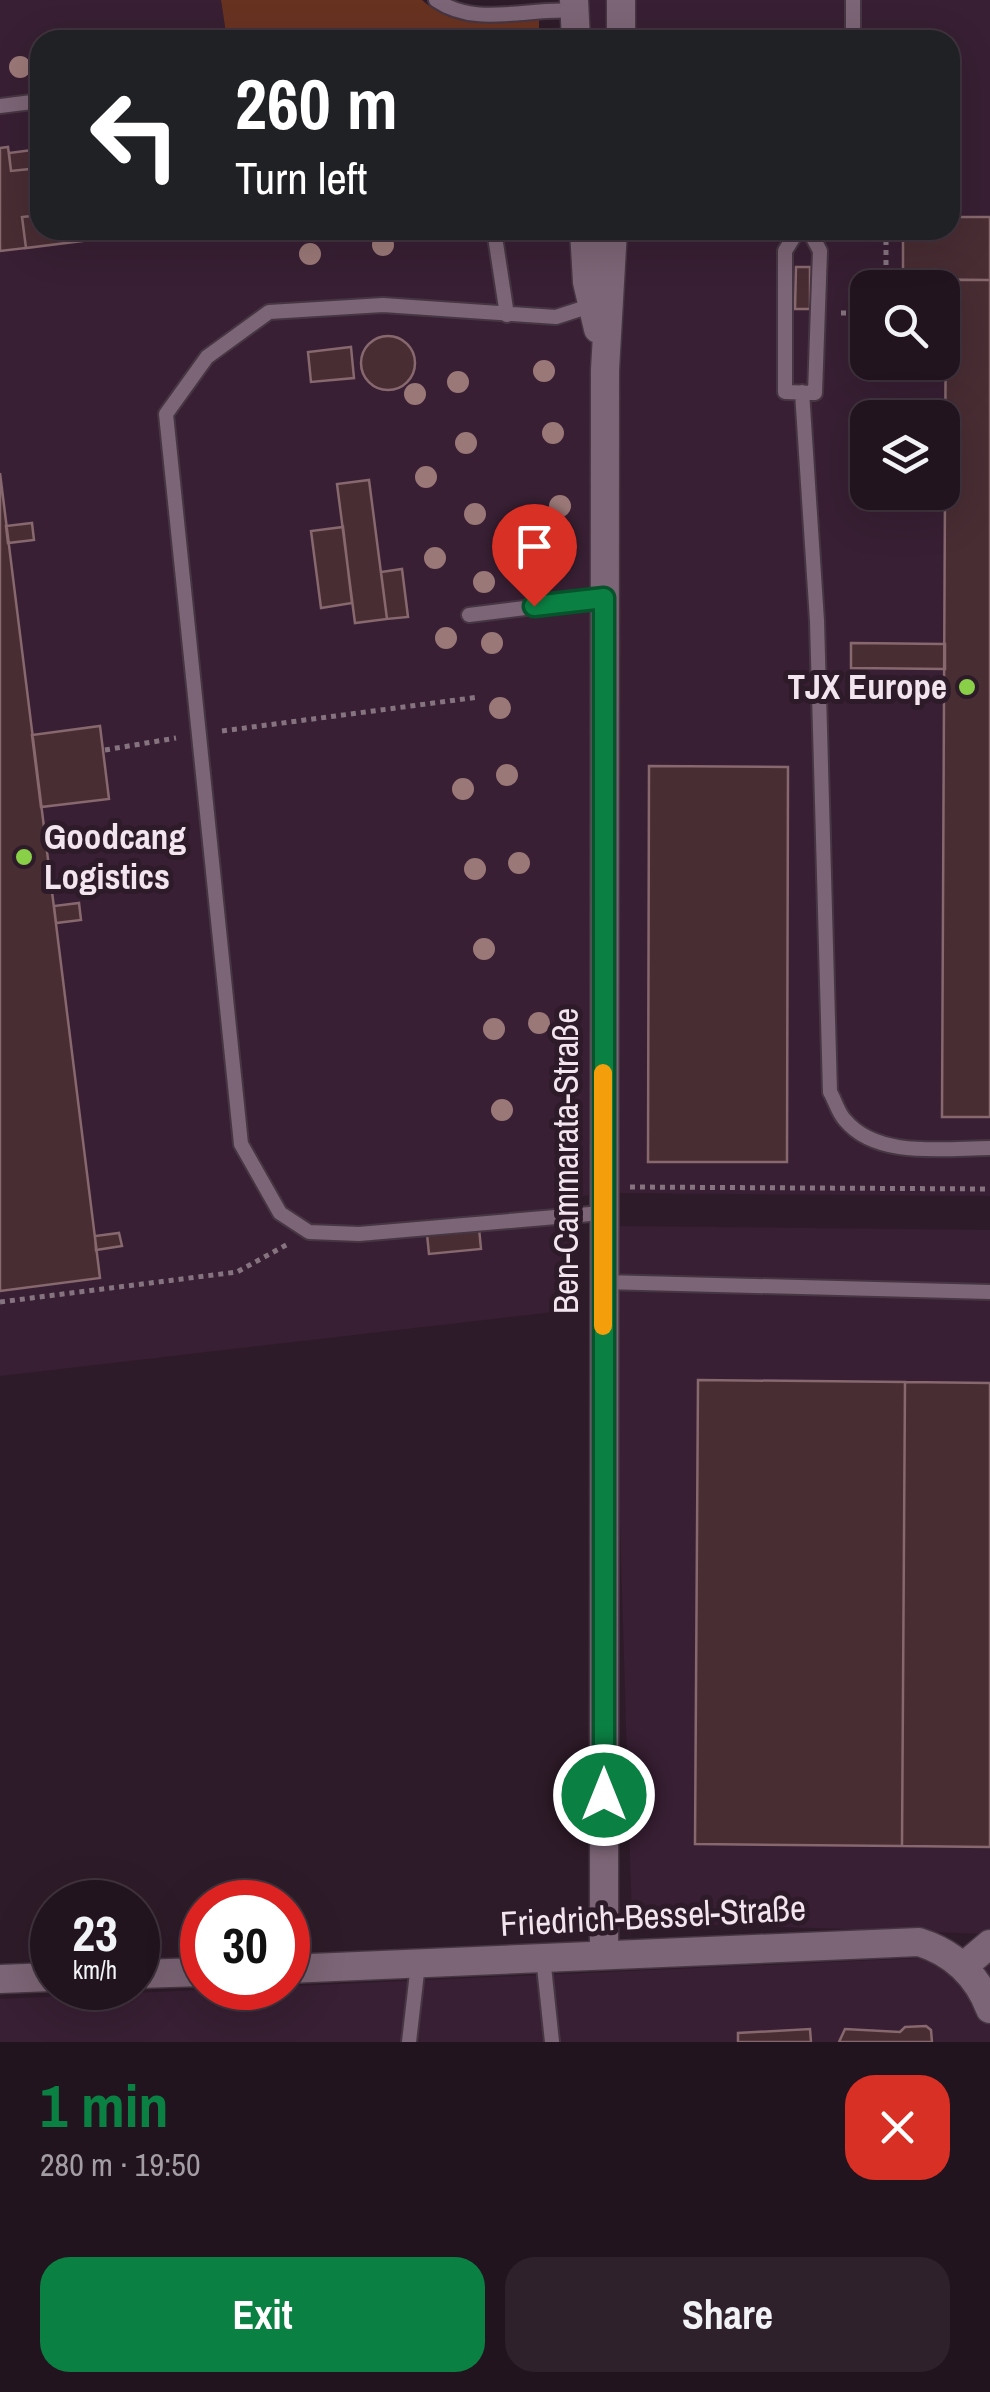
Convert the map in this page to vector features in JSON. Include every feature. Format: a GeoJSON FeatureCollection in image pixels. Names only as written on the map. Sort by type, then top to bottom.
{"type":"FeatureCollection","features":[{"type":"Feature","properties":{"kind":"street"},"geometry":{"type":"LineString","coordinates":[[620,30],[621,0]]}},
{"type":"Feature","properties":{"kind":"street"},"geometry":{"type":"LineString","coordinates":[[574,5],[575,30]]}},
{"type":"Feature","properties":{"kind":"street","name":"Ben-Cammarata-Straße"},"geometry":{"type":"LineString","coordinates":[[585,240],[587,282],[605,370]]}},
{"type":"Feature","properties":{"kind":"street","name":"Ben-Cammarata-Straße"},"geometry":{"type":"LineString","coordinates":[[604,1953],[605,370],[612,240]]}},
{"type":"Feature","properties":{"kind":"street","name":"Friedrich-Bessel-Straße"},"geometry":{"type":"LineString","coordinates":[[310,1968],[919,1942],[938,1948],[964,1966]]}},
{"type":"Feature","properties":{"kind":"street"},"geometry":{"type":"LineString","coordinates":[[990,1944],[964,1966],[990,2010]]}},
{"type":"Feature","properties":{"kind":"street"},"geometry":{"type":"LineString","coordinates":[[0,1979],[30,1978]]}},
{"type":"Feature","properties":{"kind":"lane"},"geometry":{"type":"LineString","coordinates":[[436,0],[452,12],[474,17],[574,5]]}},
{"type":"Feature","properties":{"kind":"lane"},"geometry":{"type":"LineString","coordinates":[[852,30],[853,0]]}},
{"type":"Feature","properties":{"kind":"lane"},"geometry":{"type":"LineString","coordinates":[[0,106],[30,102]]}},
{"type":"Feature","properties":{"kind":"lane"},"geometry":{"type":"LineString","coordinates":[[496,240],[507,315]]}},
{"type":"Feature","properties":{"kind":"lane"},"geometry":{"type":"LineString","coordinates":[[792,240],[785,251],[785,392],[816,392],[820,252],[814,240]]}},
{"type":"Feature","properties":{"kind":"lane"},"geometry":{"type":"LineString","coordinates":[[594,304],[556,317],[382,306],[269,312],[207,357],[166,414],[241,1144],[280,1213],[309,1232],[358,1234],[602,1200]]}},
{"type":"Feature","properties":{"kind":"lane"},"geometry":{"type":"LineString","coordinates":[[802,392],[817,621],[830,1092],[845,1121],[867,1137],[900,1148],[990,1148]]}},
{"type":"Feature","properties":{"kind":"lane"},"geometry":{"type":"LineString","coordinates":[[469,615],[604,598]]}},
{"type":"Feature","properties":{"kind":"lane"},"geometry":{"type":"LineString","coordinates":[[603,1282],[990,1292]]}},
{"type":"Feature","properties":{"kind":"lane"},"geometry":{"type":"LineString","coordinates":[[542,1958],[552,2042]]}},
{"type":"Feature","properties":{"kind":"lane"},"geometry":{"type":"LineString","coordinates":[[409,2042],[418,1964]]}},
{"type":"Feature","properties":{"kind":"path"},"geometry":{"type":"LineString","coordinates":[[886,240],[886,270]]}},
{"type":"Feature","properties":{"kind":"path"},"geometry":{"type":"LineString","coordinates":[[105,750],[200,733],[479,697]]}},
{"type":"Feature","properties":{"kind":"path"},"geometry":{"type":"LineString","coordinates":[[602,1200],[990,1188]]}},
{"type":"Feature","properties":{"kind":"path"},"geometry":{"type":"LineString","coordinates":[[0,1302],[236,1272],[309,1232]]}},
{"type":"Feature","properties":{"kind":"shaded area"},"geometry":{"type":"Polygon","coordinates":[[[0,0],[221,0],[226,30],[30,30],[30,240],[960,240],[960,30],[529,30],[563,27],[562,0],[990,0],[990,1196],[619,1193],[569,1197],[570,1310],[0,1376],[0,0]]]}},
{"type":"Feature","properties":{"kind":"shaded area"},"geometry":{"type":"Polygon","coordinates":[[[221,0],[422,0],[435,10],[463,20],[539,19],[539,29],[528,30],[226,30],[221,0]]]}},
{"type":"Feature","properties":{"kind":"shaded area"},"geometry":{"type":"Polygon","coordinates":[[[611,1226],[990,1230],[990,1934],[632,1922],[611,1226]]]}},
{"type":"Feature","properties":{"kind":"shaded area"},"geometry":{"type":"Polygon","coordinates":[[[990,1955],[990,2042],[0,2042],[0,1999],[30,1998],[30,2010],[160,2010],[160,1992],[180,1991],[180,2010],[310,2010],[310,1985],[990,1955]]]}},
{"type":"Feature","properties":{"kind":"building"},"geometry":{"type":"Polygon","coordinates":[[[8,147],[11,171],[30,169],[30,216],[22,217],[26,248],[0,251],[0,148],[8,147]]]}},
{"type":"Feature","properties":{"kind":"building"},"geometry":{"type":"Polygon","coordinates":[[[30,150],[30,169],[11,171],[9,153],[30,150]]]}},
{"type":"Feature","properties":{"kind":"building"},"geometry":{"type":"Polygon","coordinates":[[[30,216],[30,240],[90,240],[26,248],[22,217],[30,216]]]}},
{"type":"Feature","properties":{"kind":"building"},"geometry":{"type":"Polygon","coordinates":[[[960,217],[990,217],[990,280],[960,280],[960,270],[903,270],[903,240],[960,240],[960,217]]]}},
{"type":"Feature","properties":{"kind":"building"},"geometry":{"type":"Polygon","coordinates":[[[796,267],[810,267],[810,309],[795,309],[796,267]]]}},
{"type":"Feature","properties":{"kind":"building","name":"TJX Europe"},"geometry":{"type":"Polygon","coordinates":[[[960,280],[990,280],[990,1117],[942,1117],[945,510],[960,510],[960,400],[945,400],[946,380],[960,380],[960,280]]]}},
{"type":"Feature","properties":{"kind":"building"},"geometry":{"type":"Polygon","coordinates":[[[388,336],[407,344],[415,363],[407,382],[388,390],[369,382],[361,363],[369,344],[388,336]]]}},
{"type":"Feature","properties":{"kind":"building"},"geometry":{"type":"Polygon","coordinates":[[[351,347],[354,378],[311,382],[308,352],[351,347]]]}},
{"type":"Feature","properties":{"kind":"building","name":"Goodcang Logistics"},"geometry":{"type":"Polygon","coordinates":[[[0,473],[100,1278],[0,1291],[0,473]]]}},
{"type":"Feature","properties":{"kind":"building"},"geometry":{"type":"Polygon","coordinates":[[[369,480],[387,619],[355,623],[337,484],[369,480]]]}},
{"type":"Feature","properties":{"kind":"building"},"geometry":{"type":"Polygon","coordinates":[[[32,523],[34,540],[8,543],[6,526],[32,523]]]}},
{"type":"Feature","properties":{"kind":"building"},"geometry":{"type":"Polygon","coordinates":[[[343,527],[352,603],[321,608],[311,531],[343,527]]]}},
{"type":"Feature","properties":{"kind":"building"},"geometry":{"type":"Polygon","coordinates":[[[402,569],[408,617],[387,619],[381,572],[402,569]]]}},
{"type":"Feature","properties":{"kind":"building"},"geometry":{"type":"Polygon","coordinates":[[[851,643],[945,644],[945,669],[851,668],[851,643]]]}},
{"type":"Feature","properties":{"kind":"building"},"geometry":{"type":"Polygon","coordinates":[[[100,726],[109,799],[41,807],[32,735],[100,726]]]}},
{"type":"Feature","properties":{"kind":"building"},"geometry":{"type":"Polygon","coordinates":[[[649,766],[788,767],[787,1162],[648,1162],[649,766]]]}},
{"type":"Feature","properties":{"kind":"building"},"geometry":{"type":"Polygon","coordinates":[[[79,903],[81,920],[56,923],[54,906],[79,903]]]}},
{"type":"Feature","properties":{"kind":"building"},"geometry":{"type":"Polygon","coordinates":[[[479,1228],[481,1249],[429,1254],[427,1234],[479,1228]]]}},
{"type":"Feature","properties":{"kind":"building"},"geometry":{"type":"Polygon","coordinates":[[[119,1233],[122,1246],[96,1250],[95,1236],[119,1233]]]}},
{"type":"Feature","properties":{"kind":"building"},"geometry":{"type":"Polygon","coordinates":[[[698,1380],[905,1382],[902,1846],[695,1844],[698,1380]]]}},
{"type":"Feature","properties":{"kind":"building"},"geometry":{"type":"Polygon","coordinates":[[[905,1382],[990,1383],[990,1847],[902,1846],[905,1382]]]}},
{"type":"Feature","properties":{"kind":"building"},"geometry":{"type":"Polygon","coordinates":[[[926,2026],[931,2030],[932,2042],[839,2042],[845,2029],[900,2032],[905,2027],[926,2026]]]}},
{"type":"Feature","properties":{"kind":"building"},"geometry":{"type":"Polygon","coordinates":[[[810,2029],[811,2042],[738,2042],[738,2033],[810,2029]]]}},
{"type":"Feature","properties":{"kind":"slow traffic"},"geometry":{"type":"LineString","coordinates":[[603,1073],[603,1326]]}},
{"type":"Feature","properties":{"kind":"place","name":"TJX Europe"},"geometry":{"type":"Point","coordinates":[967,687]}},
{"type":"Feature","properties":{"kind":"place","name":"Goodcang Logistics"},"geometry":{"type":"Point","coordinates":[24,857]}},
{"type":"Feature","properties":{"kind":"route"},"geometry":{"type":"LineString","coordinates":[[534,606],[604,598],[604,1795]]}}]}
